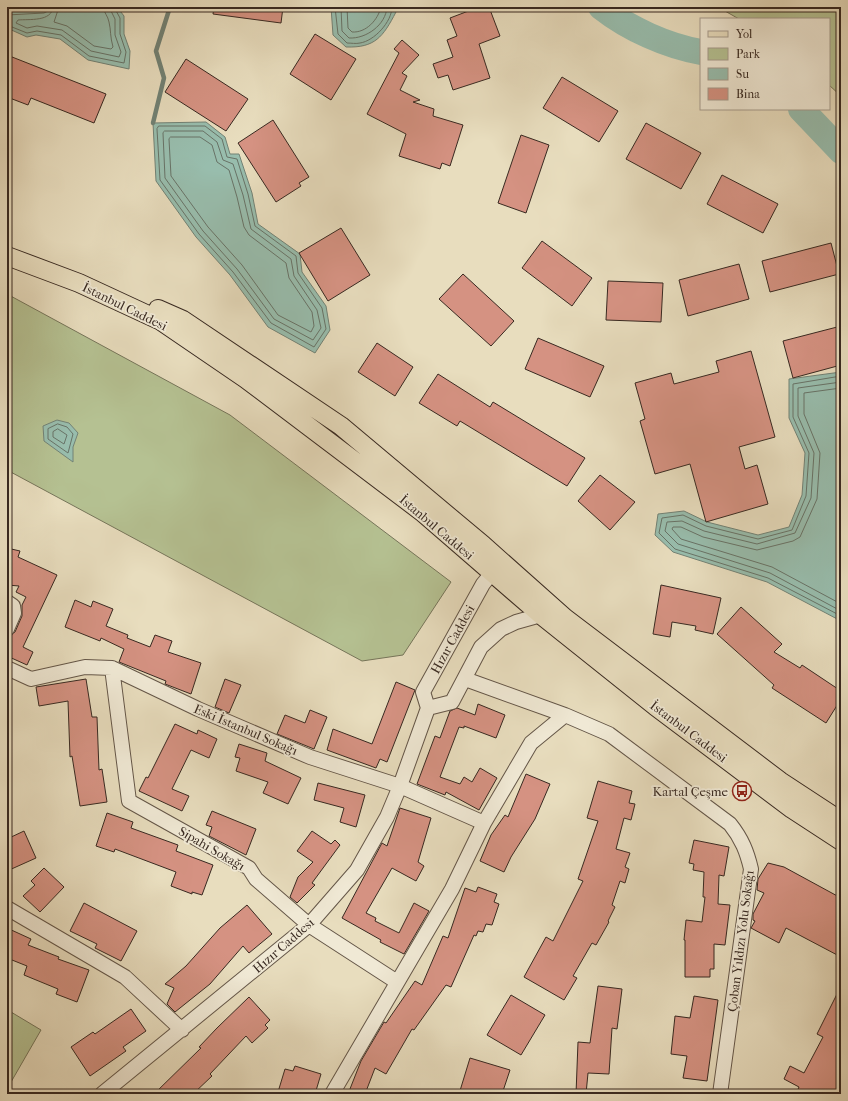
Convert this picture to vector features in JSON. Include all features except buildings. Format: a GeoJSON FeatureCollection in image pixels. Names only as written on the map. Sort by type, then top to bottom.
{"type":"FeatureCollection","features":[{"type":"Feature","properties":{"kind":"main road","name":"İstanbul Caddesi"},"geometry":{"type":"LineString","coordinates":[[7,248],[80,273],[182,327],[341,426],[497,568],[541,615],[655,706],[792,809],[841,841]]}},
{"type":"Feature","properties":{"kind":"main road","name":"İstanbul Caddesi"},"geometry":{"type":"LineString","coordinates":[[7,256],[34,265],[115,299],[161,321],[182,327]]}},
{"type":"Feature","properties":{"kind":"main road","name":"İstanbul Caddesi"},"geometry":{"type":"LineString","coordinates":[[497,568],[780,782],[841,821]]}},
{"type":"Feature","properties":{"kind":"street","name":"Hızır Caddesi"},"geometry":{"type":"LineString","coordinates":[[102,1094],[309,925],[357,870],[387,817],[400,786],[428,708],[423,692],[483,584],[497,568]]}},
{"type":"Feature","properties":{"kind":"street"},"geometry":{"type":"LineString","coordinates":[[7,602],[13,606],[14,613],[7,629]]}},
{"type":"Feature","properties":{"kind":"street"},"geometry":{"type":"LineString","coordinates":[[428,708],[452,702],[481,647],[501,630],[516,622],[541,615]]}},
{"type":"Feature","properties":{"kind":"street","name":"Eski İstanbul Sokağı"},"geometry":{"type":"LineString","coordinates":[[7,668],[31,679],[85,667],[112,668],[198,709],[310,757],[400,786],[484,823]]}},
{"type":"Feature","properties":{"kind":"street","name":"Sipahi Sokağı"},"geometry":{"type":"LineString","coordinates":[[112,668],[129,801],[249,868],[256,879],[309,925],[398,982]]}},
{"type":"Feature","properties":{"kind":"street","name":"Çoban Yıldızı Yolu Sokağı"},"geometry":{"type":"LineString","coordinates":[[465,679],[565,715],[609,734],[730,824],[740,837],[747,851],[751,869],[720,1094]]}},
{"type":"Feature","properties":{"kind":"street"},"geometry":{"type":"LineString","coordinates":[[332,1094],[452,889],[484,823],[531,743],[565,715]]}},
{"type":"Feature","properties":{"kind":"street"},"geometry":{"type":"LineString","coordinates":[[7,908],[125,977],[182,1030]]}},
{"type":"Feature","properties":{"kind":"green space"},"geometry":{"type":"Polygon","coordinates":[[[718,7],[841,7],[841,96],[830,86],[830,18],[737,18],[718,7]]]}},
{"type":"Feature","properties":{"kind":"green space"},"geometry":{"type":"Polygon","coordinates":[[[7,294],[230,415],[451,582],[403,655],[362,661],[7,470],[7,294]]]}},
{"type":"Feature","properties":{"kind":"green space"},"geometry":{"type":"Polygon","coordinates":[[[7,1010],[9,1011],[8,1014],[11,1012],[41,1030],[7,1089],[7,1010]]]}},
{"type":"Feature","properties":{"kind":"water"},"geometry":{"type":"Polygon","coordinates":[[[62,7],[117,7],[124,16],[124,34],[130,51],[129,69],[88,60],[60,39],[36,35],[27,37],[7,28],[7,12],[62,7]]]}},
{"type":"Feature","properties":{"kind":"water"},"geometry":{"type":"Polygon","coordinates":[[[331,7],[396,7],[396,12],[387,28],[377,39],[364,45],[346,47],[333,35],[331,7]]]}},
{"type":"Feature","properties":{"kind":"water"},"geometry":{"type":"Polygon","coordinates":[[[206,122],[225,137],[230,154],[239,154],[252,193],[258,224],[300,254],[302,272],[326,306],[330,330],[315,353],[268,327],[230,275],[196,237],[156,181],[153,123],[206,122]]]}},
{"type":"Feature","properties":{"kind":"water"},"geometry":{"type":"Polygon","coordinates":[[[841,372],[841,621],[767,582],[673,552],[655,535],[658,514],[684,511],[707,522],[758,535],[789,527],[802,495],[805,453],[789,418],[789,379],[841,372]]]}},
{"type":"Feature","properties":{"kind":"water"},"geometry":{"type":"Polygon","coordinates":[[[57,420],[69,423],[78,433],[73,447],[73,462],[44,441],[43,426],[57,420]]]}},
{"type":"Feature","properties":{"kind":"waterway"},"geometry":{"type":"LineString","coordinates":[[153,123],[164,78],[156,51],[170,7]]}},
{"type":"Feature","properties":{"kind":"waterway"},"geometry":{"type":"LineString","coordinates":[[601,7],[649,36],[675,46],[700,52]]}},
{"type":"Feature","properties":{"kind":"waterway"},"geometry":{"type":"LineString","coordinates":[[802,110],[841,151]]}},
{"type":"Feature","properties":{"kind":"place","name":"Kartal Çeşme"},"geometry":{"type":"Point","coordinates":[742,791]}}]}
